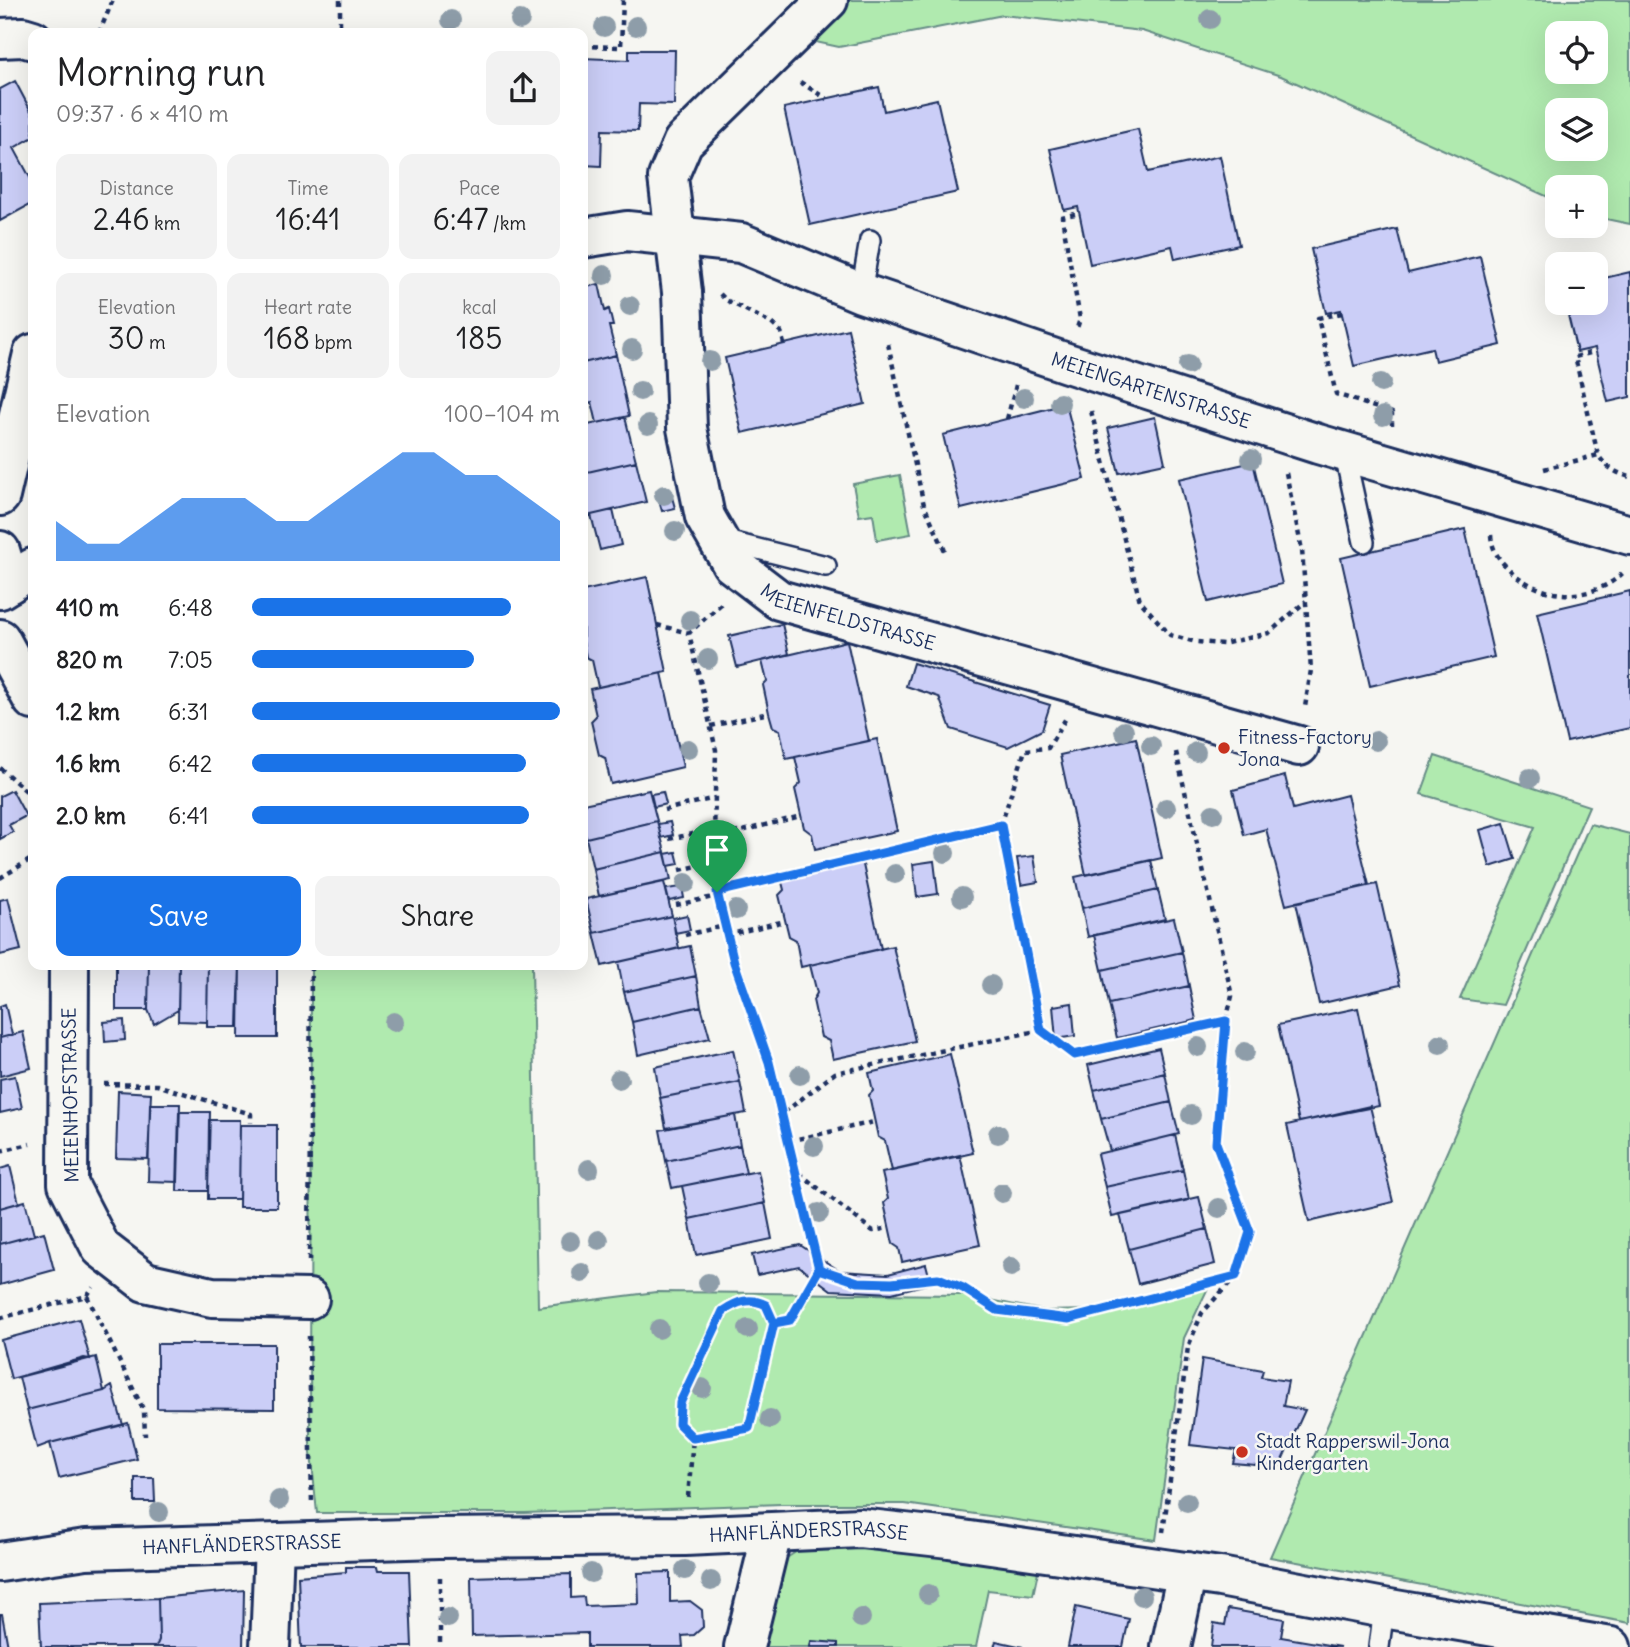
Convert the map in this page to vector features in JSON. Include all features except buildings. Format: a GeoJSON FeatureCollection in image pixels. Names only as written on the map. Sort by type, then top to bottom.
{"type":"FeatureCollection","features":[{"type":"Feature","properties":{"kind":"street","name":"MEIENFELDSTRASSE"},"geometry":{"type":"LineString","coordinates":[[825,1],[683,142],[668,177],[682,292],[687,428],[705,517],[732,564],[779,600],[1298,746]]}},
{"type":"Feature","properties":{"kind":"street"},"geometry":{"type":"LineString","coordinates":[[0,38],[28,38]]}},
{"type":"Feature","properties":{"kind":"street","name":"MEIENGARTENSTRASSE"},"geometry":{"type":"LineString","coordinates":[[588,237],[627,231],[741,243],[861,293],[1067,363],[1344,451],[1630,535]]}},
{"type":"Feature","properties":{"kind":"street"},"geometry":{"type":"LineString","coordinates":[[0,496],[28,376]]}},
{"type":"Feature","properties":{"kind":"street"},"geometry":{"type":"LineString","coordinates":[[0,639],[28,691]]}},
{"type":"Feature","properties":{"kind":"street","name":"MEIENHOFSTRASSE"},"geometry":{"type":"LineString","coordinates":[[69,970],[68,1184],[101,1248],[145,1282],[212,1297],[309,1299]]}},
{"type":"Feature","properties":{"kind":"street","name":"HANFLÄNDERSTRASSE"},"geometry":{"type":"LineString","coordinates":[[0,1562],[86,1549],[439,1538],[685,1536],[860,1528],[1187,1572],[1611,1647]]}},
{"type":"Feature","properties":{"kind":"street"},"geometry":{"type":"LineString","coordinates":[[744,1647],[772,1533]]}},
{"type":"Feature","properties":{"kind":"street"},"geometry":{"type":"LineString","coordinates":[[270,1647],[274,1544]]}},
{"type":"Feature","properties":{"kind":"street"},"geometry":{"type":"LineString","coordinates":[[1171,1647],[1187,1572]]}},
{"type":"Feature","properties":{"kind":"lane"},"geometry":{"type":"LineString","coordinates":[[861,293],[870,240]]}},
{"type":"Feature","properties":{"kind":"lane"},"geometry":{"type":"LineString","coordinates":[[1344,451],[1364,542]]}},
{"type":"Feature","properties":{"kind":"lane"},"geometry":{"type":"LineString","coordinates":[[717,538],[826,566]]}},
{"type":"Feature","properties":{"kind":"lane"},"geometry":{"type":"LineString","coordinates":[[1379,1647],[1384,1608]]}},
{"type":"Feature","properties":{"kind":"path"},"geometry":{"type":"LineString","coordinates":[[101,28],[113,0]]}},
{"type":"Feature","properties":{"kind":"path"},"geometry":{"type":"LineString","coordinates":[[340,0],[340,28]]}},
{"type":"Feature","properties":{"kind":"path"},"geometry":{"type":"LineString","coordinates":[[588,46],[621,47],[623,0]]}},
{"type":"Feature","properties":{"kind":"path"},"geometry":{"type":"LineString","coordinates":[[1067,363],[1080,319],[1062,217],[1075,214]]}},
{"type":"Feature","properties":{"kind":"path"},"geometry":{"type":"LineString","coordinates":[[720,293],[726,300],[771,323],[781,332],[784,344]]}},
{"type":"Feature","properties":{"kind":"path"},"geometry":{"type":"LineString","coordinates":[[1342,313],[1318,318],[1336,394],[1392,413],[1393,465]]}},
{"type":"Feature","properties":{"kind":"path"},"geometry":{"type":"LineString","coordinates":[[886,335],[925,505],[946,553]]}},
{"type":"Feature","properties":{"kind":"path"},"geometry":{"type":"LineString","coordinates":[[1590,353],[1576,357],[1598,456],[1616,473],[1630,477]]}},
{"type":"Feature","properties":{"kind":"path"},"geometry":{"type":"LineString","coordinates":[[1007,419],[1017,380]]}},
{"type":"Feature","properties":{"kind":"path"},"geometry":{"type":"LineString","coordinates":[[1088,400],[1140,601],[1170,635],[1196,642],[1223,644],[1269,632],[1306,601]]}},
{"type":"Feature","properties":{"kind":"path"},"geometry":{"type":"LineString","coordinates":[[1554,466],[1598,456]]}},
{"type":"Feature","properties":{"kind":"path"},"geometry":{"type":"LineString","coordinates":[[1285,470],[1302,550],[1311,670],[1298,746]]}},
{"type":"Feature","properties":{"kind":"path"},"geometry":{"type":"LineString","coordinates":[[1491,524],[1492,546],[1502,562],[1515,575],[1536,588],[1551,593],[1589,592],[1612,584],[1629,566]]}},
{"type":"Feature","properties":{"kind":"path"},"geometry":{"type":"LineString","coordinates":[[690,633],[724,602]]}},
{"type":"Feature","properties":{"kind":"path"},"geometry":{"type":"LineString","coordinates":[[657,625],[690,633]]}},
{"type":"Feature","properties":{"kind":"path"},"geometry":{"type":"LineString","coordinates":[[690,633],[716,750],[714,838],[717,894],[734,962],[769,1062],[819,1269],[790,1320],[774,1323]]}},
{"type":"Feature","properties":{"kind":"path"},"geometry":{"type":"LineString","coordinates":[[711,726],[769,713]]}},
{"type":"Feature","properties":{"kind":"path"},"geometry":{"type":"LineString","coordinates":[[1067,716],[1048,748],[1025,750],[1001,825],[1041,1030],[1074,1055],[1226,1021]]}},
{"type":"Feature","properties":{"kind":"path"},"geometry":{"type":"LineString","coordinates":[[1163,1533],[1188,1347],[1202,1313],[1236,1276],[1250,1232],[1216,1143],[1226,1021],[1232,996],[1175,750]]}},
{"type":"Feature","properties":{"kind":"path"},"geometry":{"type":"LineString","coordinates":[[0,768],[28,793]]}},
{"type":"Feature","properties":{"kind":"path"},"geometry":{"type":"LineString","coordinates":[[664,810],[715,798]]}},
{"type":"Feature","properties":{"kind":"path"},"geometry":{"type":"LineString","coordinates":[[714,838],[802,816]]}},
{"type":"Feature","properties":{"kind":"path"},"geometry":{"type":"LineString","coordinates":[[676,905],[1001,825]]}},
{"type":"Feature","properties":{"kind":"path"},"geometry":{"type":"LineString","coordinates":[[669,839],[714,829]]}},
{"type":"Feature","properties":{"kind":"path"},"geometry":{"type":"LineString","coordinates":[[0,878],[28,861]]}},
{"type":"Feature","properties":{"kind":"path"},"geometry":{"type":"LineString","coordinates":[[680,870],[715,862]]}},
{"type":"Feature","properties":{"kind":"path"},"geometry":{"type":"LineString","coordinates":[[727,935],[785,921]]}},
{"type":"Feature","properties":{"kind":"path"},"geometry":{"type":"LineString","coordinates":[[685,935],[725,926]]}},
{"type":"Feature","properties":{"kind":"path"},"geometry":{"type":"LineString","coordinates":[[311,970],[309,1299],[313,1542]]}},
{"type":"Feature","properties":{"kind":"path"},"geometry":{"type":"LineString","coordinates":[[782,1114],[835,1073],[1041,1030]]}},
{"type":"Feature","properties":{"kind":"path"},"geometry":{"type":"LineString","coordinates":[[69,1083],[157,1085],[251,1114],[251,1123]]}},
{"type":"Feature","properties":{"kind":"path"},"geometry":{"type":"LineString","coordinates":[[789,1141],[874,1122]]}},
{"type":"Feature","properties":{"kind":"path"},"geometry":{"type":"LineString","coordinates":[[796,1170],[873,1231],[889,1228]]}},
{"type":"Feature","properties":{"kind":"path"},"geometry":{"type":"LineString","coordinates":[[0,1318],[87,1296],[113,1257]]}},
{"type":"Feature","properties":{"kind":"path"},"geometry":{"type":"LineString","coordinates":[[819,1269],[858,1282],[892,1283],[938,1278],[963,1288],[997,1310],[1069,1319],[1236,1276]]}},
{"type":"Feature","properties":{"kind":"path"},"geometry":{"type":"LineString","coordinates":[[87,1296],[144,1411],[145,1436]]}},
{"type":"Feature","properties":{"kind":"path"},"geometry":{"type":"LineString","coordinates":[[685,1536],[693,1438],[679,1424],[680,1403],[723,1311],[736,1302],[755,1299],[766,1305],[774,1323],[749,1428],[693,1438]]}},
{"type":"Feature","properties":{"kind":"path"},"geometry":{"type":"LineString","coordinates":[[439,1538],[440,1647]]}},
{"type":"Feature","properties":{"kind":"green space"},"geometry":{"type":"Polygon","coordinates":[[[828,0],[1630,0],[1630,224],[1608,219],[1608,175],[1545,175],[1545,196],[1281,76],[1142,31],[1003,15],[839,47],[792,37],[828,0]]]}},
{"type":"Feature","properties":{"kind":"green space"},"geometry":{"type":"Polygon","coordinates":[[[900,475],[911,534],[877,540],[873,514],[859,516],[853,484],[900,475]]]}},
{"type":"Feature","properties":{"kind":"green space"},"geometry":{"type":"Polygon","coordinates":[[[1435,756],[1589,806],[1503,1005],[1460,999],[1535,827],[1421,794],[1435,756]]]}},
{"type":"Feature","properties":{"kind":"green space"},"geometry":{"type":"Polygon","coordinates":[[[1590,824],[1630,834],[1630,1623],[1270,1557],[1590,824]]]}},
{"type":"Feature","properties":{"kind":"green space"},"geometry":{"type":"Polygon","coordinates":[[[311,970],[532,970],[538,1307],[656,1292],[966,1295],[1045,1311],[1090,1310],[1209,1286],[1184,1338],[1156,1540],[905,1504],[781,1504],[525,1513],[317,1513],[310,1443],[311,970]]]}},
{"type":"Feature","properties":{"kind":"green space"},"geometry":{"type":"Polygon","coordinates":[[[843,1546],[1039,1567],[1033,1595],[988,1590],[976,1647],[763,1647],[782,1561],[802,1548],[843,1546]]]}},
{"type":"Feature","properties":{"kind":"place","name":"Fitness-Factory Jona"},"geometry":{"type":"Point","coordinates":[1224,748]}},
{"type":"Feature","properties":{"kind":"place","name":"Stadt Rapperswil-Jona Kindergarten"},"geometry":{"type":"Point","coordinates":[1242,1452]}},
{"type":"Feature","properties":{"kind":"route"},"geometry":{"type":"LineString","coordinates":[[717,892],[734,962],[769,1062],[819,1269],[790,1320],[774,1323],[749,1428],[693,1438],[679,1424],[680,1403],[723,1311],[736,1302],[755,1299],[766,1305],[774,1323],[790,1320],[819,1269],[858,1282],[892,1283],[938,1278],[963,1288],[997,1310],[1069,1319],[1236,1276],[1250,1232],[1216,1143],[1226,1021],[1074,1055],[1041,1030],[1001,825],[717,892]]}}]}
